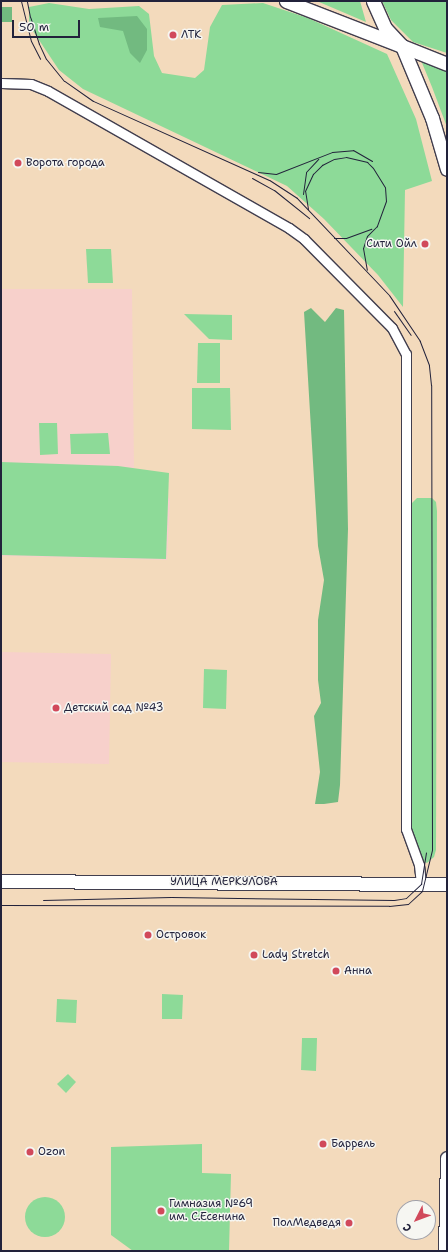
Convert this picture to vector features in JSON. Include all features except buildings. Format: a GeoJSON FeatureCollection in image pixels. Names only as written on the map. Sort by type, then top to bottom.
{"type":"FeatureCollection","features":[{"type":"Feature","properties":{"kind":"main road"},"geometry":{"type":"LineString","coordinates":[[286,1],[447,64]]}},
{"type":"Feature","properties":{"kind":"main road"},"geometry":{"type":"LineString","coordinates":[[373,1],[385,28],[402,46],[432,118],[447,169]]}},
{"type":"Feature","properties":{"kind":"main road","name":"УЛИЦА МЕРКУЛОВА"},"geometry":{"type":"LineString","coordinates":[[1,881],[447,884]]}},
{"type":"Feature","properties":{"kind":"main road"},"geometry":{"type":"LineString","coordinates":[[445,1251],[447,1158]]}},
{"type":"Feature","properties":{"kind":"street"},"geometry":{"type":"LineString","coordinates":[[1,83],[31,84],[48,91],[289,228],[304,239],[392,328],[406,354],[406,829],[419,865],[421,884]]}},
{"type":"Feature","properties":{"kind":"shaded area"},"geometry":{"type":"Polygon","coordinates":[[[1,289],[132,289],[134,470],[170,499],[167,560],[1,556],[1,289]]]}},
{"type":"Feature","properties":{"kind":"shaded area","name":"Детский сад №43"},"geometry":{"type":"Polygon","coordinates":[[[1,652],[111,654],[109,764],[1,762],[1,652]]]}},
{"type":"Feature","properties":{"kind":"green space"},"geometry":{"type":"Polygon","coordinates":[[[315,1],[360,1],[366,22],[319,2],[315,1]]]}},
{"type":"Feature","properties":{"kind":"green space"},"geometry":{"type":"Polygon","coordinates":[[[382,1],[447,2],[447,53],[413,42],[391,20],[382,1]]]}},
{"type":"Feature","properties":{"kind":"green space"},"geometry":{"type":"Polygon","coordinates":[[[49,3],[89,9],[139,6],[149,14],[154,56],[162,73],[195,78],[204,70],[210,27],[222,5],[263,3],[308,18],[387,54],[416,119],[432,181],[405,190],[403,307],[378,275],[324,219],[287,186],[83,89],[59,70],[29,25],[29,7],[49,3]]]}},
{"type":"Feature","properties":{"kind":"green space"},"geometry":{"type":"Polygon","coordinates":[[[1,7],[12,7],[12,22],[1,22],[1,7]]]}},
{"type":"Feature","properties":{"kind":"green space"},"geometry":{"type":"Polygon","coordinates":[[[137,16],[147,29],[147,50],[140,63],[130,53],[123,31],[100,27],[98,18],[137,16]]]}},
{"type":"Feature","properties":{"kind":"green space"},"geometry":{"type":"Polygon","coordinates":[[[420,58],[447,67],[447,127],[432,87],[420,58]]]}},
{"type":"Feature","properties":{"kind":"green space"},"geometry":{"type":"Polygon","coordinates":[[[86,249],[111,249],[113,283],[88,283],[86,249]]]}},
{"type":"Feature","properties":{"kind":"green space"},"geometry":{"type":"Polygon","coordinates":[[[311,308],[325,322],[336,308],[344,310],[348,529],[340,785],[338,802],[324,804],[315,804],[320,772],[314,716],[321,703],[318,680],[318,620],[324,580],[318,546],[304,312],[311,308]]]}},
{"type":"Feature","properties":{"kind":"green space"},"geometry":{"type":"Polygon","coordinates":[[[184,314],[232,315],[232,340],[209,339],[184,314]]]}},
{"type":"Feature","properties":{"kind":"green space"},"geometry":{"type":"Polygon","coordinates":[[[198,343],[220,343],[220,383],[197,383],[198,343]]]}},
{"type":"Feature","properties":{"kind":"green space"},"geometry":{"type":"Polygon","coordinates":[[[192,388],[230,388],[231,430],[192,429],[192,388]]]}},
{"type":"Feature","properties":{"kind":"green space"},"geometry":{"type":"Polygon","coordinates":[[[39,423],[57,423],[58,454],[40,455],[39,423]]]}},
{"type":"Feature","properties":{"kind":"green space"},"geometry":{"type":"Polygon","coordinates":[[[108,433],[110,454],[71,454],[70,434],[108,433]]]}},
{"type":"Feature","properties":{"kind":"green space"},"geometry":{"type":"Polygon","coordinates":[[[1,462],[118,466],[169,473],[166,559],[1,555],[1,462]]]}},
{"type":"Feature","properties":{"kind":"green space"},"geometry":{"type":"Polygon","coordinates":[[[417,498],[432,498],[436,502],[437,511],[436,850],[434,857],[427,863],[420,860],[410,822],[411,504],[417,498]]]}},
{"type":"Feature","properties":{"kind":"green space"},"geometry":{"type":"Polygon","coordinates":[[[204,669],[227,670],[226,709],[203,708],[204,669]]]}},
{"type":"Feature","properties":{"kind":"green space"},"geometry":{"type":"Polygon","coordinates":[[[162,994],[183,995],[182,1019],[162,1019],[162,994]]]}},
{"type":"Feature","properties":{"kind":"green space"},"geometry":{"type":"Polygon","coordinates":[[[57,999],[77,1000],[76,1023],[56,1022],[57,999]]]}},
{"type":"Feature","properties":{"kind":"green space"},"geometry":{"type":"Polygon","coordinates":[[[302,1038],[317,1038],[316,1071],[301,1070],[302,1038]]]}},
{"type":"Feature","properties":{"kind":"green space"},"geometry":{"type":"Polygon","coordinates":[[[68,1074],[76,1082],[66,1093],[57,1084],[68,1074]]]}},
{"type":"Feature","properties":{"kind":"green space","name":"Гимназия №69 им. С.Есенина"},"geometry":{"type":"Polygon","coordinates":[[[202,1144],[202,1173],[231,1174],[229,1251],[133,1251],[111,1235],[111,1147],[202,1144]]]}},
{"type":"Feature","properties":{"kind":"green space"},"geometry":{"type":"Polygon","coordinates":[[[45,1197],[59,1203],[65,1217],[59,1231],[45,1237],[31,1231],[25,1217],[31,1203],[45,1197]]]}},
{"type":"Feature","properties":{"kind":"tram line"},"geometry":{"type":"LineString","coordinates":[[21,1],[31,41],[40,59]]}},
{"type":"Feature","properties":{"kind":"tram line"},"geometry":{"type":"LineString","coordinates":[[1,905],[389,906],[408,904],[422,891],[432,850],[431,385],[429,365],[420,341],[389,295],[297,198],[269,180],[93,101],[64,81],[46,59],[39,44],[30,17],[27,1]]}},
{"type":"Feature","properties":{"kind":"tram line"},"geometry":{"type":"LineString","coordinates":[[258,172],[276,174],[332,152],[353,150],[372,161]]}},
{"type":"Feature","properties":{"kind":"tram line"},"geometry":{"type":"LineString","coordinates":[[308,209],[305,191],[313,174],[322,165],[334,159],[346,157],[367,162],[373,168],[385,187],[386,201],[377,226],[367,236],[363,248],[367,270]]}},
{"type":"Feature","properties":{"kind":"tram line"},"geometry":{"type":"LineString","coordinates":[[303,194],[306,172],[318,159]]}},
{"type":"Feature","properties":{"kind":"tram line"},"geometry":{"type":"LineString","coordinates":[[252,178],[274,190],[309,218]]}},
{"type":"Feature","properties":{"kind":"tram line"},"geometry":{"type":"LineString","coordinates":[[334,238],[346,238],[371,229]]}},
{"type":"Feature","properties":{"kind":"tram line"},"geometry":{"type":"LineString","coordinates":[[394,311],[411,335]]}},
{"type":"Feature","properties":{"kind":"tram line"},"geometry":{"type":"LineString","coordinates":[[43,900],[171,897],[394,900],[406,898],[421,884],[426,852]]}},
{"type":"Feature","properties":{"kind":"place","name":"ЛТК"},"geometry":{"type":"Point","coordinates":[173,35]}},
{"type":"Feature","properties":{"kind":"place","name":"Ворота города"},"geometry":{"type":"Point","coordinates":[18,163]}},
{"type":"Feature","properties":{"kind":"place","name":"Сити Ойл"},"geometry":{"type":"Point","coordinates":[425,244]}},
{"type":"Feature","properties":{"kind":"place","name":"Детский сад №43"},"geometry":{"type":"Point","coordinates":[56,708]}},
{"type":"Feature","properties":{"kind":"place","name":"Островок"},"geometry":{"type":"Point","coordinates":[148,935]}},
{"type":"Feature","properties":{"kind":"place","name":"Lady Stretch"},"geometry":{"type":"Point","coordinates":[254,955]}},
{"type":"Feature","properties":{"kind":"place","name":"Анна"},"geometry":{"type":"Point","coordinates":[336,971]}},
{"type":"Feature","properties":{"kind":"place","name":"Баррель"},"geometry":{"type":"Point","coordinates":[323,1144]}},
{"type":"Feature","properties":{"kind":"place","name":"Ozon"},"geometry":{"type":"Point","coordinates":[30,1152]}},
{"type":"Feature","properties":{"kind":"place","name":"Гимназия №69 им. С.Есенина"},"geometry":{"type":"Point","coordinates":[161,1211]}},
{"type":"Feature","properties":{"kind":"place","name":"ПолМедведя"},"geometry":{"type":"Point","coordinates":[349,1223]}}]}
